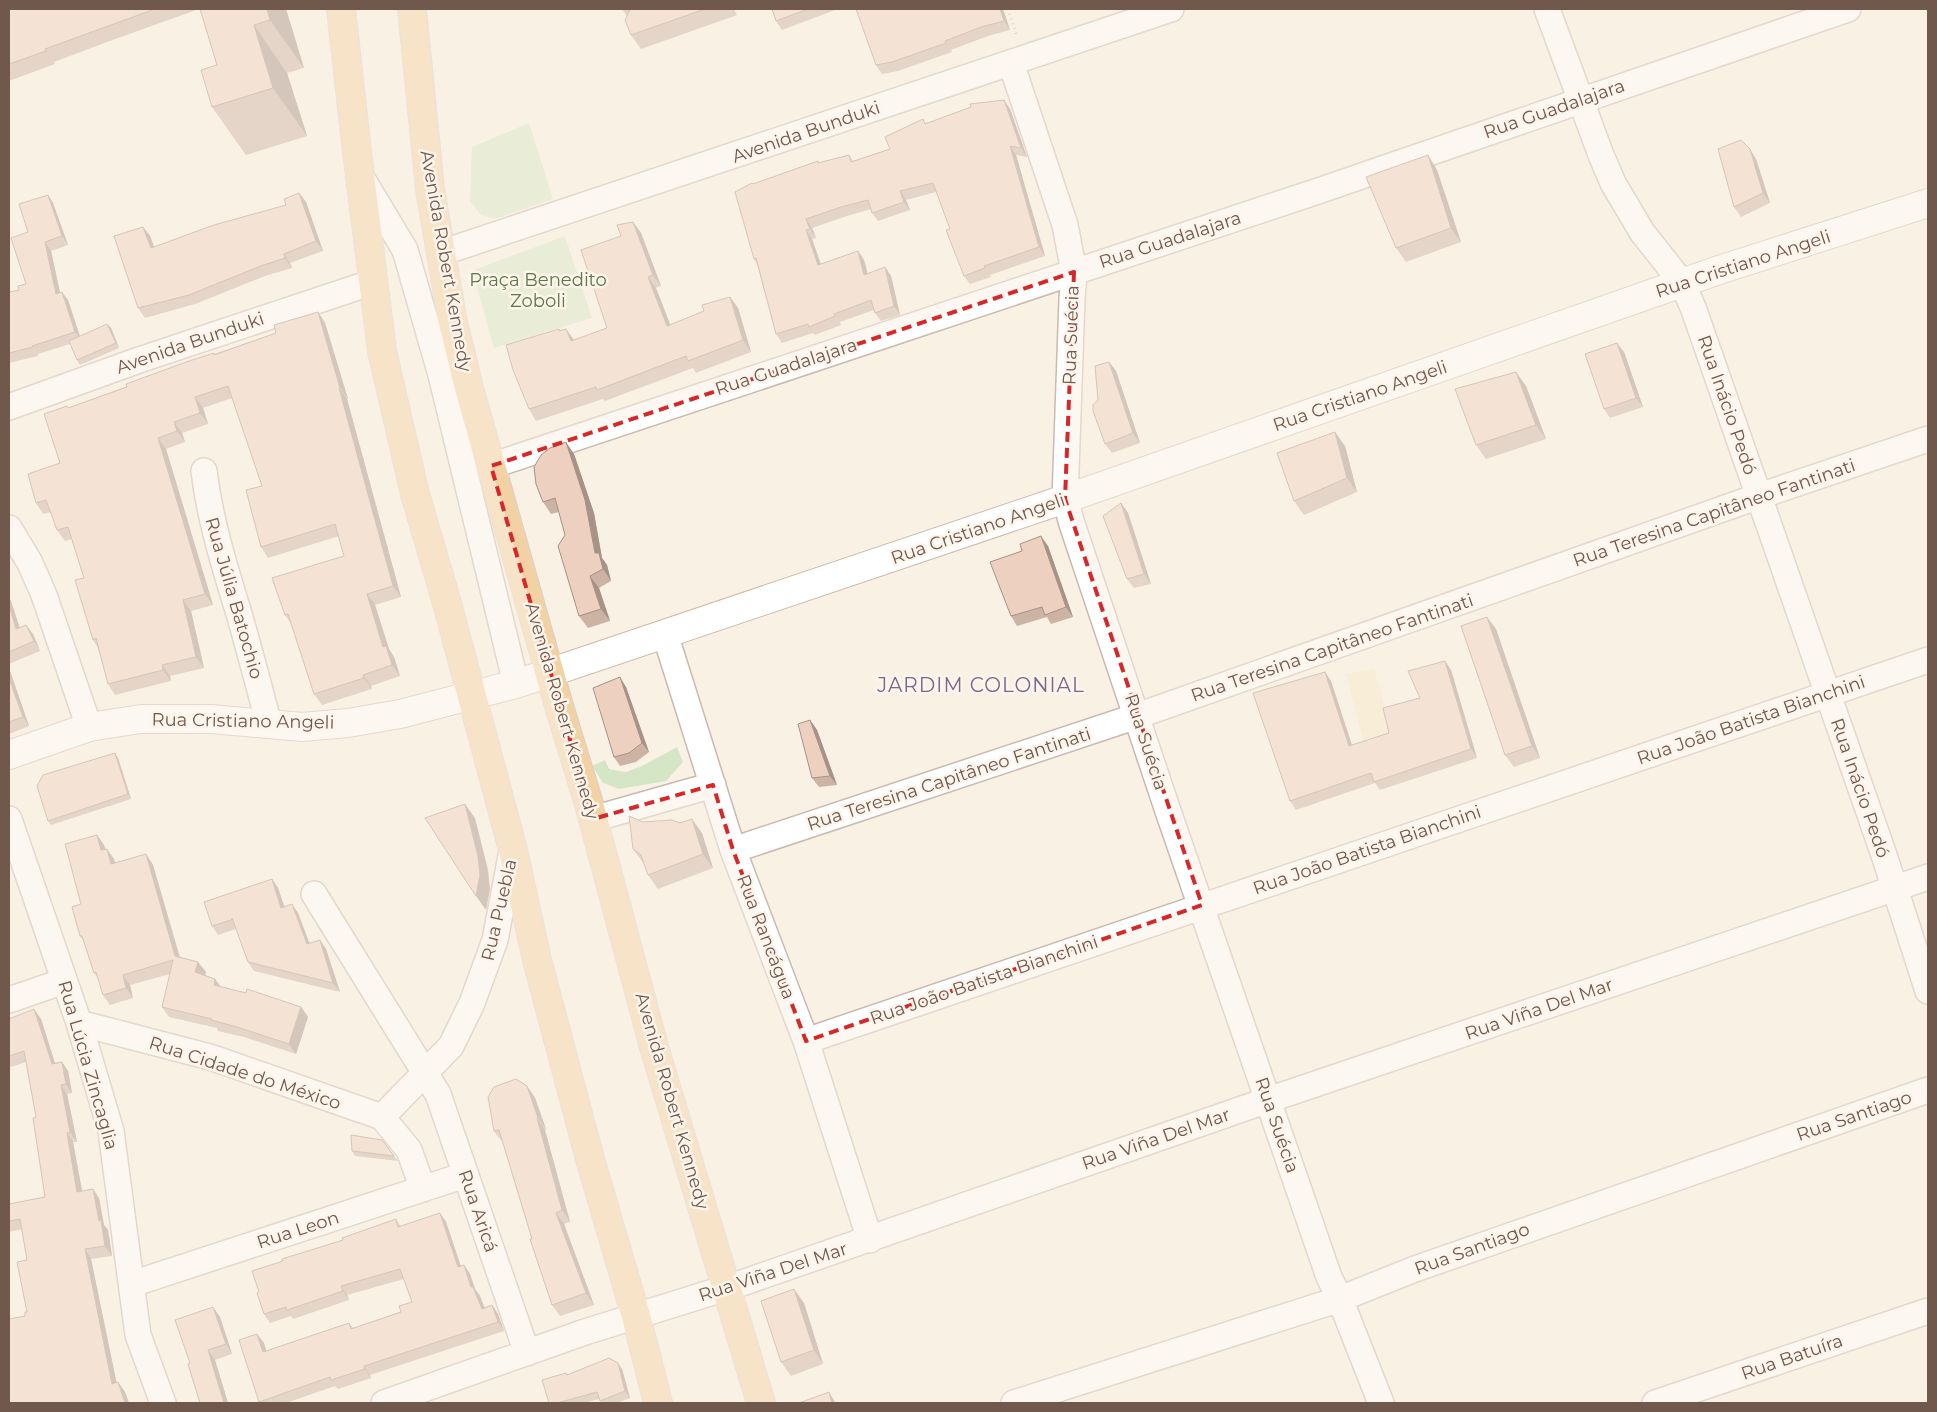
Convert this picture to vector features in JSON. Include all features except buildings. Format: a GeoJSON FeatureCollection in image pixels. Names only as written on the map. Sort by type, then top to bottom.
{"type":"FeatureCollection","features":[{"type":"Feature","properties":{"kind":"main road","name":"Avenida Robert Kennedy"},"geometry":{"type":"LineString","coordinates":[[341,9],[359,172],[382,351],[415,494],[472,694],[590,1159],[636,1316],[658,1403]]}},
{"type":"Feature","properties":{"kind":"main road","name":"Avenida Robert Kennedy"},"geometry":{"type":"LineString","coordinates":[[412,9],[424,137],[452,318],[491,466],[593,819],[654,1047],[761,1403]]}},
{"type":"Feature","properties":{"kind":"street","name":"Avenida Bunduki"},"geometry":{"type":"LineString","coordinates":[[441,254],[1171,9]]}},
{"type":"Feature","properties":{"kind":"street","name":"Rua Inácio Pedó"},"geometry":{"type":"LineString","coordinates":[[1547,9],[1601,155],[1627,208],[1642,232],[1684,284],[1928,991]]}},
{"type":"Feature","properties":{"kind":"street","name":"Rua Guadalajara"},"geometry":{"type":"LineString","coordinates":[[491,466],[1320,190],[1848,9]]}},
{"type":"Feature","properties":{"kind":"street","name":"Rua Suécia"},"geometry":{"type":"LineString","coordinates":[[1018,60],[1065,225],[1074,272],[1065,499],[1168,810],[1329,1277],[1340,1299],[1381,1403]]}},
{"type":"Feature","properties":{"kind":"street","name":"Avenida Robert Kennedy"},"geometry":{"type":"LineString","coordinates":[[359,172],[405,250],[441,375],[516,684]]}},
{"type":"Feature","properties":{"kind":"street","name":"Rua Cristiano Angeli"},"geometry":{"type":"LineString","coordinates":[[9,755],[89,727],[141,719],[211,719],[302,727],[348,724],[400,714],[516,684],[1065,499],[1684,284],[1719,270],[1928,203]]}},
{"type":"Feature","properties":{"kind":"street","name":"Avenida Bunduki"},"geometry":{"type":"LineString","coordinates":[[9,407],[139,360],[373,282]]}},
{"type":"Feature","properties":{"kind":"street","name":"Rua Teresina Capitâneo Fantinati"},"geometry":{"type":"LineString","coordinates":[[733,850],[1137,716],[1928,439]]}},
{"type":"Feature","properties":{"kind":"street","name":"Rua Júlia Batochio"},"geometry":{"type":"LineString","coordinates":[[204,471],[208,504],[218,545],[255,670],[269,725]]}},
{"type":"Feature","properties":{"kind":"street"},"geometry":{"type":"LineString","coordinates":[[9,528],[30,563],[44,596],[89,727]]}},
{"type":"Feature","properties":{"kind":"street","name":"Rua Rancágua"},"geometry":{"type":"LineString","coordinates":[[665,634],[733,850],[806,1041],[870,1240]]}},
{"type":"Feature","properties":{"kind":"street","name":"Rua João Batista Bianchini"},"geometry":{"type":"LineString","coordinates":[[806,1041],[1928,660]]}},
{"type":"Feature","properties":{"kind":"street"},"geometry":{"type":"LineString","coordinates":[[593,819],[713,785]]}},
{"type":"Feature","properties":{"kind":"street","name":"Rua Lúcia Zincaglia"},"geometry":{"type":"LineString","coordinates":[[9,819],[79,1023],[111,1131],[138,1335],[163,1403]]}},
{"type":"Feature","properties":{"kind":"street","name":"Rua Puebla"},"geometry":{"type":"LineString","coordinates":[[425,1072],[451,1046],[472,1003],[495,940],[513,850]]}},
{"type":"Feature","properties":{"kind":"street","name":"Rua Viña Del Mar"},"geometry":{"type":"LineString","coordinates":[[384,1403],[636,1316],[728,1288],[870,1240],[1268,1100],[1928,877]]}},
{"type":"Feature","properties":{"kind":"street","name":"Rua Aricá"},"geometry":{"type":"LineString","coordinates":[[314,894],[425,1072],[442,1105],[527,1353]]}},
{"type":"Feature","properties":{"kind":"street"},"geometry":{"type":"LineString","coordinates":[[9,1000],[64,980]]}},
{"type":"Feature","properties":{"kind":"street","name":"Rua Cidade do México"},"geometry":{"type":"LineString","coordinates":[[79,1023],[210,1058],[382,1117]]}},
{"type":"Feature","properties":{"kind":"street"},"geometry":{"type":"LineString","coordinates":[[423,1188],[409,1150],[382,1117],[425,1072]]}},
{"type":"Feature","properties":{"kind":"street","name":"Rua Santiago"},"geometry":{"type":"LineString","coordinates":[[1014,1403],[1340,1299],[1415,1269],[1928,1090]]}},
{"type":"Feature","properties":{"kind":"street","name":"Rua Leon"},"geometry":{"type":"LineString","coordinates":[[132,1284],[465,1175]]}},
{"type":"Feature","properties":{"kind":"street","name":"Rua Batuíra"},"geometry":{"type":"LineString","coordinates":[[1655,1403],[1928,1311]]}},
{"type":"Feature","properties":{"kind":"path"},"geometry":{"type":"LineString","coordinates":[[1008,9],[1018,60]]}},
{"type":"Feature","properties":{"kind":"highlighted area"},"geometry":{"type":"Polygon","coordinates":[[[1074,272],[1065,499],[1202,905],[806,1041],[733,850],[713,785],[593,819],[491,466],[1074,272]]]}},
{"type":"Feature","properties":{"kind":"green space"},"geometry":{"type":"Polygon","coordinates":[[[529,123],[553,199],[495,219],[481,215],[470,201],[472,147],[529,123]]]}},
{"type":"Feature","properties":{"kind":"green space","name":"Praça Benedito Zoboli"},"geometry":{"type":"Polygon","coordinates":[[[565,236],[592,318],[494,348],[474,270],[565,236]]]}},
{"type":"Feature","properties":{"kind":"green space"},"geometry":{"type":"Polygon","coordinates":[[[677,747],[683,762],[666,781],[619,789],[603,783],[592,766],[605,760],[609,769],[626,772],[644,765],[677,747]]]}},
{"type":"Feature","properties":{"kind":"sand"},"geometry":{"type":"Polygon","coordinates":[[[1374,669],[1395,742],[1366,751],[1346,674],[1374,669]]]}},
{"type":"Feature","properties":{"kind":"district","name":"JARDIM COLONIAL"},"geometry":{"type":"Point","coordinates":[981,685]}}]}
